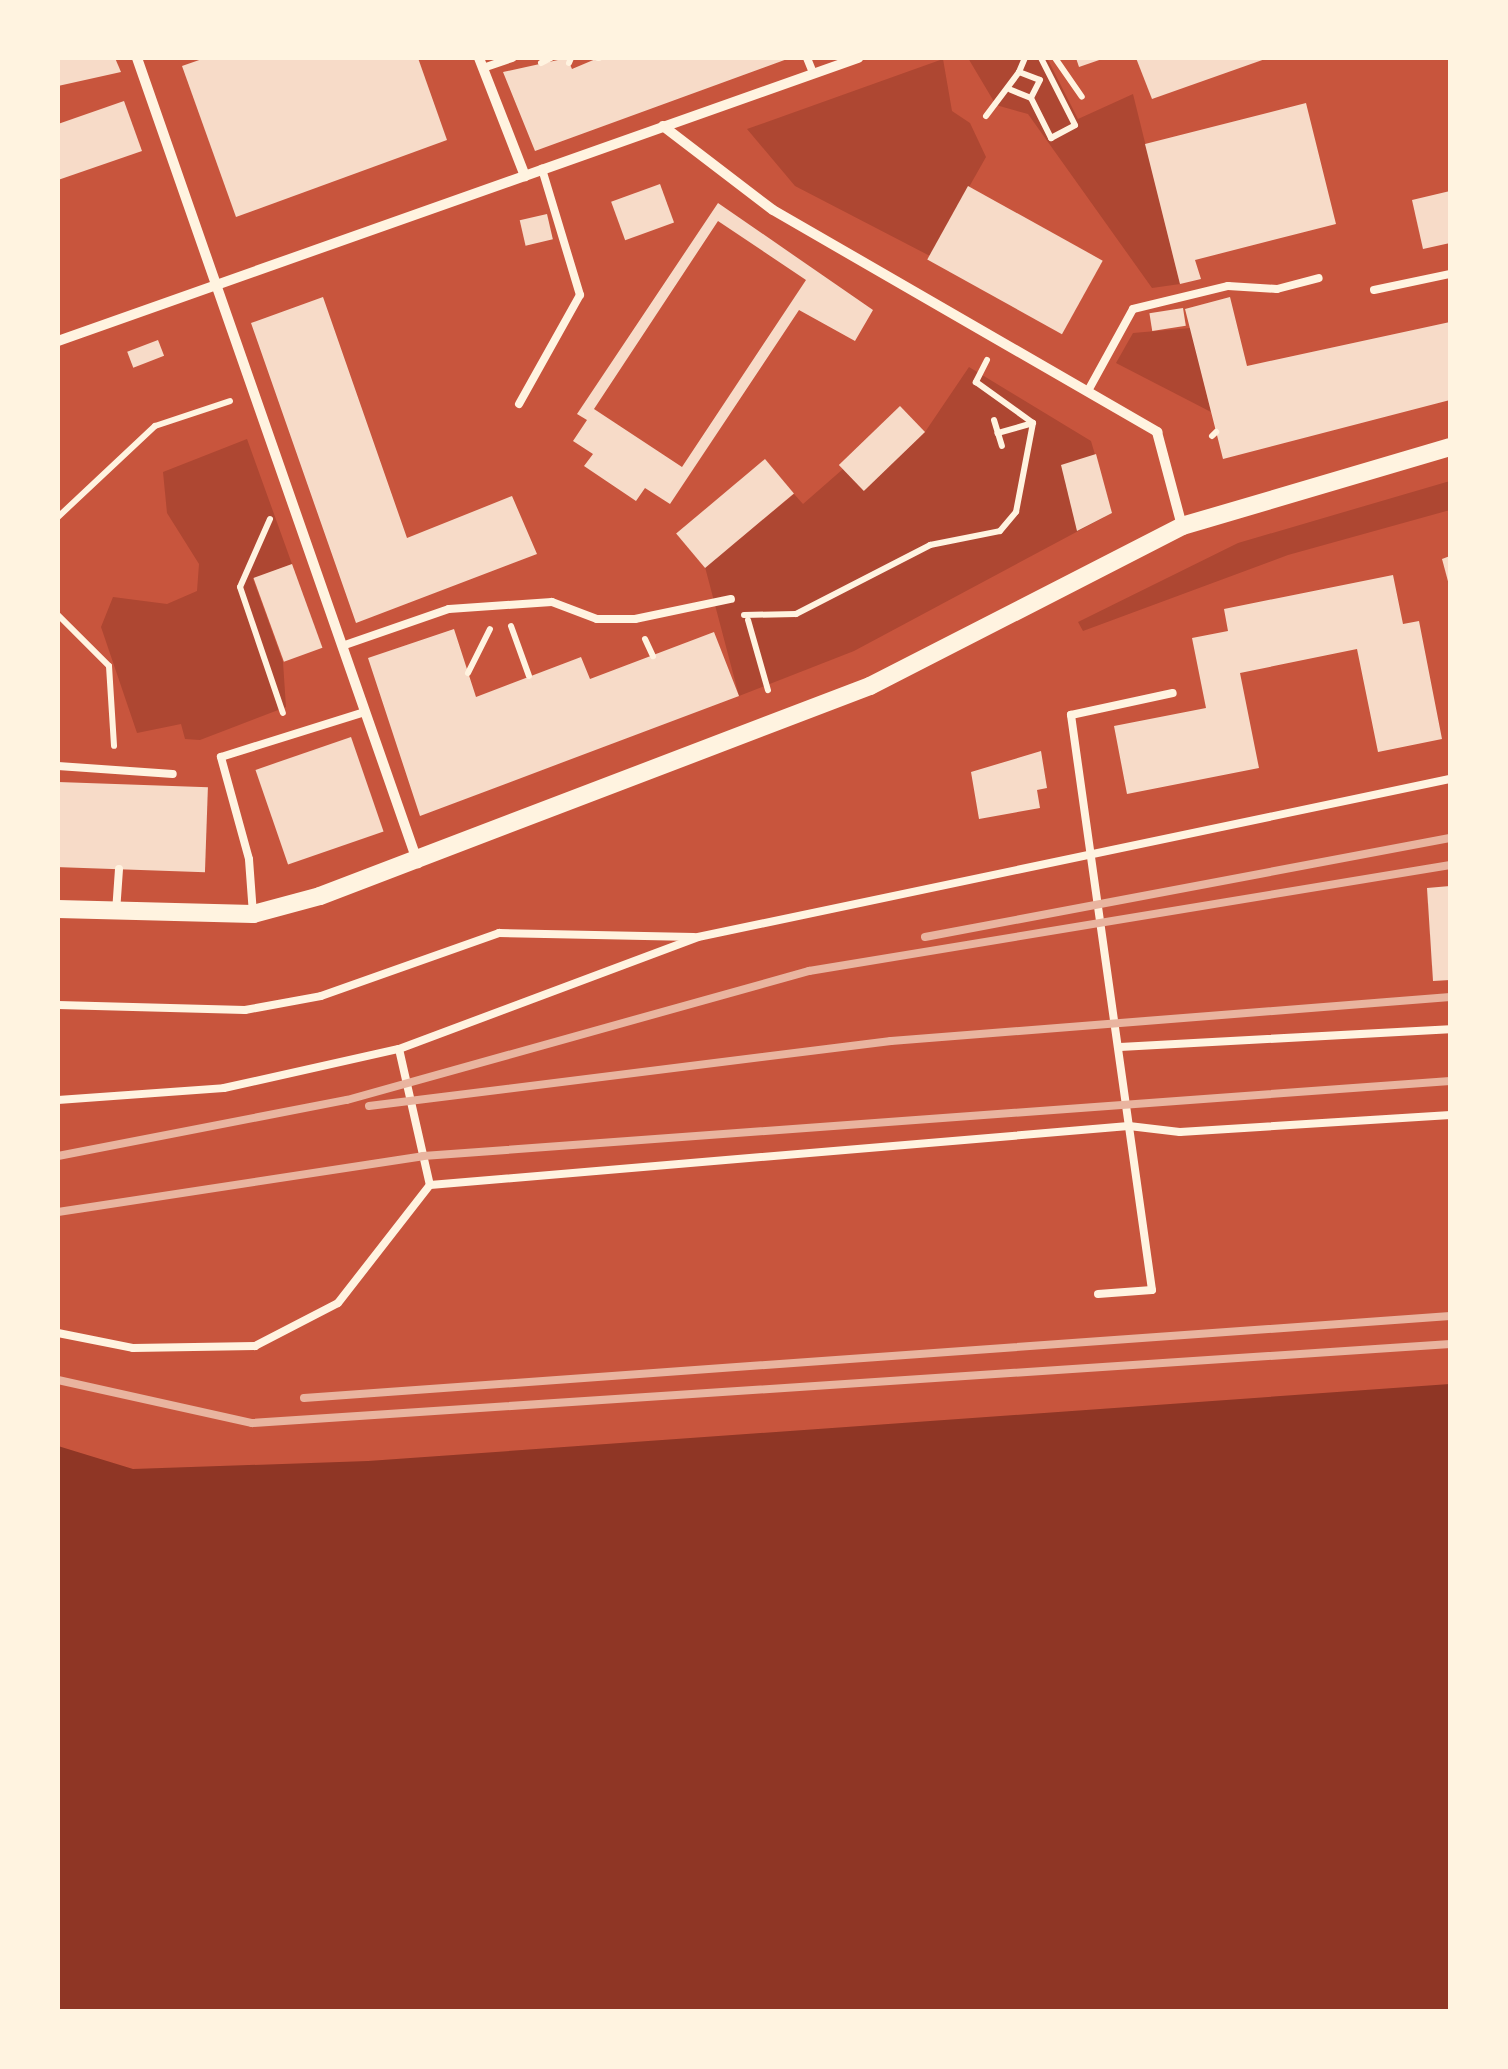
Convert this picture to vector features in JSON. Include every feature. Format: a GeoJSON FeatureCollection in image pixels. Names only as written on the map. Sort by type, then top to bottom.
{"type":"FeatureCollection","features":[{"type":"Feature","properties":{"kind":"street"},"geometry":{"type":"LineString","coordinates":[[138,58],[418,863]]}},
{"type":"Feature","properties":{"kind":"street"},"geometry":{"type":"LineString","coordinates":[[58,340],[858,58]]}},
{"type":"Feature","properties":{"kind":"street"},"geometry":{"type":"LineString","coordinates":[[481,62],[525,176]]}},
{"type":"Feature","properties":{"kind":"street"},"geometry":{"type":"LineString","coordinates":[[664,126],[773,210],[1089,389],[1157,432],[1182,526]]}},
{"type":"Feature","properties":{"kind":"street"},"geometry":{"type":"LineString","coordinates":[[58,909],[253,914],[418,863],[870,686],[1182,526],[1450,448]]}},
{"type":"Feature","properties":{"kind":"lane"},"geometry":{"type":"LineString","coordinates":[[481,62],[512,58]]}},
{"type":"Feature","properties":{"kind":"lane"},"geometry":{"type":"LineString","coordinates":[[807,58],[813,74]]}},
{"type":"Feature","properties":{"kind":"lane"},"geometry":{"type":"LineString","coordinates":[[520,404],[580,295],[542,169]]}},
{"type":"Feature","properties":{"kind":"lane"},"geometry":{"type":"LineString","coordinates":[[1374,290],[1450,274]]}},
{"type":"Feature","properties":{"kind":"lane"},"geometry":{"type":"LineString","coordinates":[[1089,389],[1133,308],[1320,278]]}},
{"type":"Feature","properties":{"kind":"lane"},"geometry":{"type":"LineString","coordinates":[[342,646],[449,609],[504,603],[635,619],[731,599]]}},
{"type":"Feature","properties":{"kind":"lane"},"geometry":{"type":"LineString","coordinates":[[1098,1294],[1152,1290],[1094,853],[1071,714],[1173,693]]}},
{"type":"Feature","properties":{"kind":"lane"},"geometry":{"type":"LineString","coordinates":[[253,914],[249,859],[221,757],[365,712]]}},
{"type":"Feature","properties":{"kind":"lane"},"geometry":{"type":"LineString","coordinates":[[58,766],[172,774]]}},
{"type":"Feature","properties":{"kind":"lane"},"geometry":{"type":"LineString","coordinates":[[124,770],[124,784]]}},
{"type":"Feature","properties":{"kind":"lane"},"geometry":{"type":"LineString","coordinates":[[58,1100],[224,1088],[399,1049],[698,937],[1450,778]]}},
{"type":"Feature","properties":{"kind":"lane"},"geometry":{"type":"LineString","coordinates":[[116,912],[119,869]]}},
{"type":"Feature","properties":{"kind":"lane"},"geometry":{"type":"LineString","coordinates":[[58,1005],[245,1010],[321,996],[498,933],[698,937]]}},
{"type":"Feature","properties":{"kind":"lane"},"geometry":{"type":"LineString","coordinates":[[1120,1047],[1450,1029]]}},
{"type":"Feature","properties":{"kind":"lane"},"geometry":{"type":"LineString","coordinates":[[399,1049],[430,1185]]}},
{"type":"Feature","properties":{"kind":"lane"},"geometry":{"type":"LineString","coordinates":[[58,1334],[134,1348],[255,1346],[338,1302],[430,1185],[1129,1126],[1180,1132],[1450,1115]]}},
{"type":"Feature","properties":{"kind":"path"},"geometry":{"type":"LineString","coordinates":[[542,62],[551,58]]}},
{"type":"Feature","properties":{"kind":"path"},"geometry":{"type":"LineString","coordinates":[[986,116],[1011,90],[1025,58]]}},
{"type":"Feature","properties":{"kind":"path"},"geometry":{"type":"LineString","coordinates":[[1011,90],[1031,98],[1051,138],[1075,126],[1041,58]]}},
{"type":"Feature","properties":{"kind":"path"},"geometry":{"type":"LineString","coordinates":[[1055,58],[1082,97]]}},
{"type":"Feature","properties":{"kind":"path"},"geometry":{"type":"LineString","coordinates":[[1019,72],[1040,80]]}},
{"type":"Feature","properties":{"kind":"path"},"geometry":{"type":"LineString","coordinates":[[1031,98],[1040,80],[1050,74]]}},
{"type":"Feature","properties":{"kind":"path"},"geometry":{"type":"LineString","coordinates":[[983,367],[976,382],[1033,423]]}},
{"type":"Feature","properties":{"kind":"path"},"geometry":{"type":"LineString","coordinates":[[58,517],[156,426],[255,392]]}},
{"type":"Feature","properties":{"kind":"path"},"geometry":{"type":"LineString","coordinates":[[994,420],[1002,446]]}},
{"type":"Feature","properties":{"kind":"path"},"geometry":{"type":"LineString","coordinates":[[998,433],[1033,423]]}},
{"type":"Feature","properties":{"kind":"path"},"geometry":{"type":"LineString","coordinates":[[748,620],[796,614],[930,544],[1000,531],[1016,512],[1033,423]]}},
{"type":"Feature","properties":{"kind":"path"},"geometry":{"type":"LineString","coordinates":[[288,488],[240,588],[290,734]]}},
{"type":"Feature","properties":{"kind":"path"},"geometry":{"type":"LineString","coordinates":[[731,599],[748,620],[768,690]]}},
{"type":"Feature","properties":{"kind":"path"},"geometry":{"type":"LineString","coordinates":[[468,672],[504,603]]}},
{"type":"Feature","properties":{"kind":"path"},"geometry":{"type":"LineString","coordinates":[[504,603],[530,676]]}},
{"type":"Feature","properties":{"kind":"path"},"geometry":{"type":"LineString","coordinates":[[58,615],[109,666],[114,718]]}},
{"type":"Feature","properties":{"kind":"shaded area"},"geometry":{"type":"Polygon","coordinates":[[[968,58],[1047,58],[1078,119],[1133,94],[1180,284],[1152,288],[1028,114],[996,105],[968,58]]]}},
{"type":"Feature","properties":{"kind":"shaded area"},"geometry":{"type":"Polygon","coordinates":[[[943,59],[952,111],[970,123],[986,157],[930,256],[795,186],[747,129],[943,59]]]}},
{"type":"Feature","properties":{"kind":"shaded area"},"geometry":{"type":"Polygon","coordinates":[[[1191,328],[1211,412],[1116,363],[1133,333],[1191,328]]]}},
{"type":"Feature","properties":{"kind":"shaded area"},"geometry":{"type":"Polygon","coordinates":[[[969,367],[1091,441],[1112,513],[854,651],[739,696],[705,567],[794,494],[803,504],[843,469],[864,490],[925,432],[969,367]]]}},
{"type":"Feature","properties":{"kind":"shaded area"},"geometry":{"type":"Polygon","coordinates":[[[247,439],[292,564],[253,579],[283,662],[286,707],[200,740],[185,739],[181,724],[137,733],[101,627],[113,597],[167,604],[197,591],[199,564],[167,513],[163,472],[247,439]]]}},
{"type":"Feature","properties":{"kind":"shaded area"},"geometry":{"type":"Polygon","coordinates":[[[1450,481],[1450,510],[1288,555],[1083,631],[1078,622],[1238,543],[1450,481]]]}},
{"type":"Feature","properties":{"kind":"shaded area"},"geometry":{"type":"Polygon","coordinates":[[[1450,1384],[1450,2011],[58,2011],[58,1446],[133,1469],[368,1461],[1450,1384]]]}},
{"type":"Feature","properties":{"kind":"building"},"geometry":{"type":"Polygon","coordinates":[[[58,58],[115,58],[121,72],[58,86],[58,58]]]}},
{"type":"Feature","properties":{"kind":"building"},"geometry":{"type":"Polygon","coordinates":[[[205,58],[418,58],[447,140],[236,217],[182,66],[205,58]]]}},
{"type":"Feature","properties":{"kind":"building"},"geometry":{"type":"Polygon","coordinates":[[[567,58],[572,69],[598,58],[790,58],[535,151],[503,72],[567,58]]]}},
{"type":"Feature","properties":{"kind":"building"},"geometry":{"type":"Polygon","coordinates":[[[1076,58],[1105,58],[1079,67],[1076,58]]]}},
{"type":"Feature","properties":{"kind":"building"},"geometry":{"type":"Polygon","coordinates":[[[1136,58],[1268,58],[1152,99],[1136,58]]]}},
{"type":"Feature","properties":{"kind":"building"},"geometry":{"type":"Polygon","coordinates":[[[124,101],[142,151],[58,180],[58,124],[124,101]]]}},
{"type":"Feature","properties":{"kind":"building"},"geometry":{"type":"Polygon","coordinates":[[[1306,103],[1336,224],[1195,260],[1201,279],[1180,284],[1145,144],[1306,103]]]}},
{"type":"Feature","properties":{"kind":"building"},"geometry":{"type":"Polygon","coordinates":[[[660,184],[674,223],[625,240],[611,202],[660,184]]]}},
{"type":"Feature","properties":{"kind":"building"},"geometry":{"type":"Polygon","coordinates":[[[968,186],[1103,261],[1062,334],[927,259],[968,186]]]}},
{"type":"Feature","properties":{"kind":"building"},"geometry":{"type":"Polygon","coordinates":[[[1450,191],[1450,243],[1423,249],[1412,200],[1450,191]]]}},
{"type":"Feature","properties":{"kind":"building"},"geometry":{"type":"Polygon","coordinates":[[[718,203],[873,310],[855,341],[799,310],[670,504],[645,488],[636,501],[584,466],[593,454],[573,441],[587,420],[577,414],[718,203]],[[718,221],[594,409],[682,467],[806,280],[718,221]]]}},
{"type":"Feature","properties":{"kind":"building"},"geometry":{"type":"Polygon","coordinates":[[[547,214],[553,239],[526,246],[520,220],[547,214]]]}},
{"type":"Feature","properties":{"kind":"building"},"geometry":{"type":"Polygon","coordinates":[[[323,297],[407,538],[512,496],[537,554],[356,623],[251,323],[323,297]]]}},
{"type":"Feature","properties":{"kind":"building"},"geometry":{"type":"Polygon","coordinates":[[[1230,297],[1247,366],[1450,322],[1450,400],[1223,459],[1185,309],[1230,297]]]}},
{"type":"Feature","properties":{"kind":"building"},"geometry":{"type":"Polygon","coordinates":[[[1183,308],[1186,326],[1152,331],[1149,313],[1183,308]]]}},
{"type":"Feature","properties":{"kind":"building"},"geometry":{"type":"Polygon","coordinates":[[[158,340],[164,356],[133,368],[127,352],[158,340]]]}},
{"type":"Feature","properties":{"kind":"building"},"geometry":{"type":"Polygon","coordinates":[[[900,406],[925,432],[864,491],[839,465],[900,406]]]}},
{"type":"Feature","properties":{"kind":"building"},"geometry":{"type":"Polygon","coordinates":[[[1096,454],[1112,513],[1077,531],[1061,465],[1096,454]]]}},
{"type":"Feature","properties":{"kind":"building"},"geometry":{"type":"Polygon","coordinates":[[[765,459],[794,493],[705,568],[676,534],[765,459]]]}},
{"type":"Feature","properties":{"kind":"building"},"geometry":{"type":"Polygon","coordinates":[[[1450,556],[1450,585],[1449,585],[1442,559],[1450,556]]]}},
{"type":"Feature","properties":{"kind":"building"},"geometry":{"type":"Polygon","coordinates":[[[292,564],[322,648],[284,662],[253,578],[292,564]]]}},
{"type":"Feature","properties":{"kind":"building"},"geometry":{"type":"Polygon","coordinates":[[[1393,575],[1403,624],[1419,621],[1442,739],[1378,752],[1357,649],[1240,673],[1259,768],[1127,794],[1114,726],[1206,708],[1192,638],[1228,631],[1224,609],[1393,575]]]}},
{"type":"Feature","properties":{"kind":"building"},"geometry":{"type":"Polygon","coordinates":[[[454,629],[476,697],[581,657],[590,679],[714,632],[739,696],[420,816],[368,658],[454,629]]]}},
{"type":"Feature","properties":{"kind":"building"},"geometry":{"type":"Polygon","coordinates":[[[351,737],[384,832],[288,864],[256,770],[351,737]]]}},
{"type":"Feature","properties":{"kind":"building"},"geometry":{"type":"Polygon","coordinates":[[[1041,751],[1047,788],[1037,790],[1040,808],[979,819],[971,772],[1041,751]]]}},
{"type":"Feature","properties":{"kind":"building"},"geometry":{"type":"Polygon","coordinates":[[[58,782],[208,787],[205,872],[58,867],[58,782]]]}},
{"type":"Feature","properties":{"kind":"building"},"geometry":{"type":"Polygon","coordinates":[[[1450,886],[1450,980],[1433,981],[1427,888],[1450,886]]]}},
{"type":"Feature","properties":{"kind":"railway"},"geometry":{"type":"LineString","coordinates":[[925,937],[1450,838]]}},
{"type":"Feature","properties":{"kind":"railway"},"geometry":{"type":"LineString","coordinates":[[58,1156],[347,1100],[809,971],[1450,865]]}},
{"type":"Feature","properties":{"kind":"railway"},"geometry":{"type":"LineString","coordinates":[[369,1106],[891,1041],[1450,997]]}},
{"type":"Feature","properties":{"kind":"railway"},"geometry":{"type":"LineString","coordinates":[[58,1212],[423,1156],[1450,1081]]}},
{"type":"Feature","properties":{"kind":"railway"},"geometry":{"type":"LineString","coordinates":[[304,1398],[1450,1316]]}},
{"type":"Feature","properties":{"kind":"railway"},"geometry":{"type":"LineString","coordinates":[[58,1380],[252,1423],[1450,1344]]}}]}
